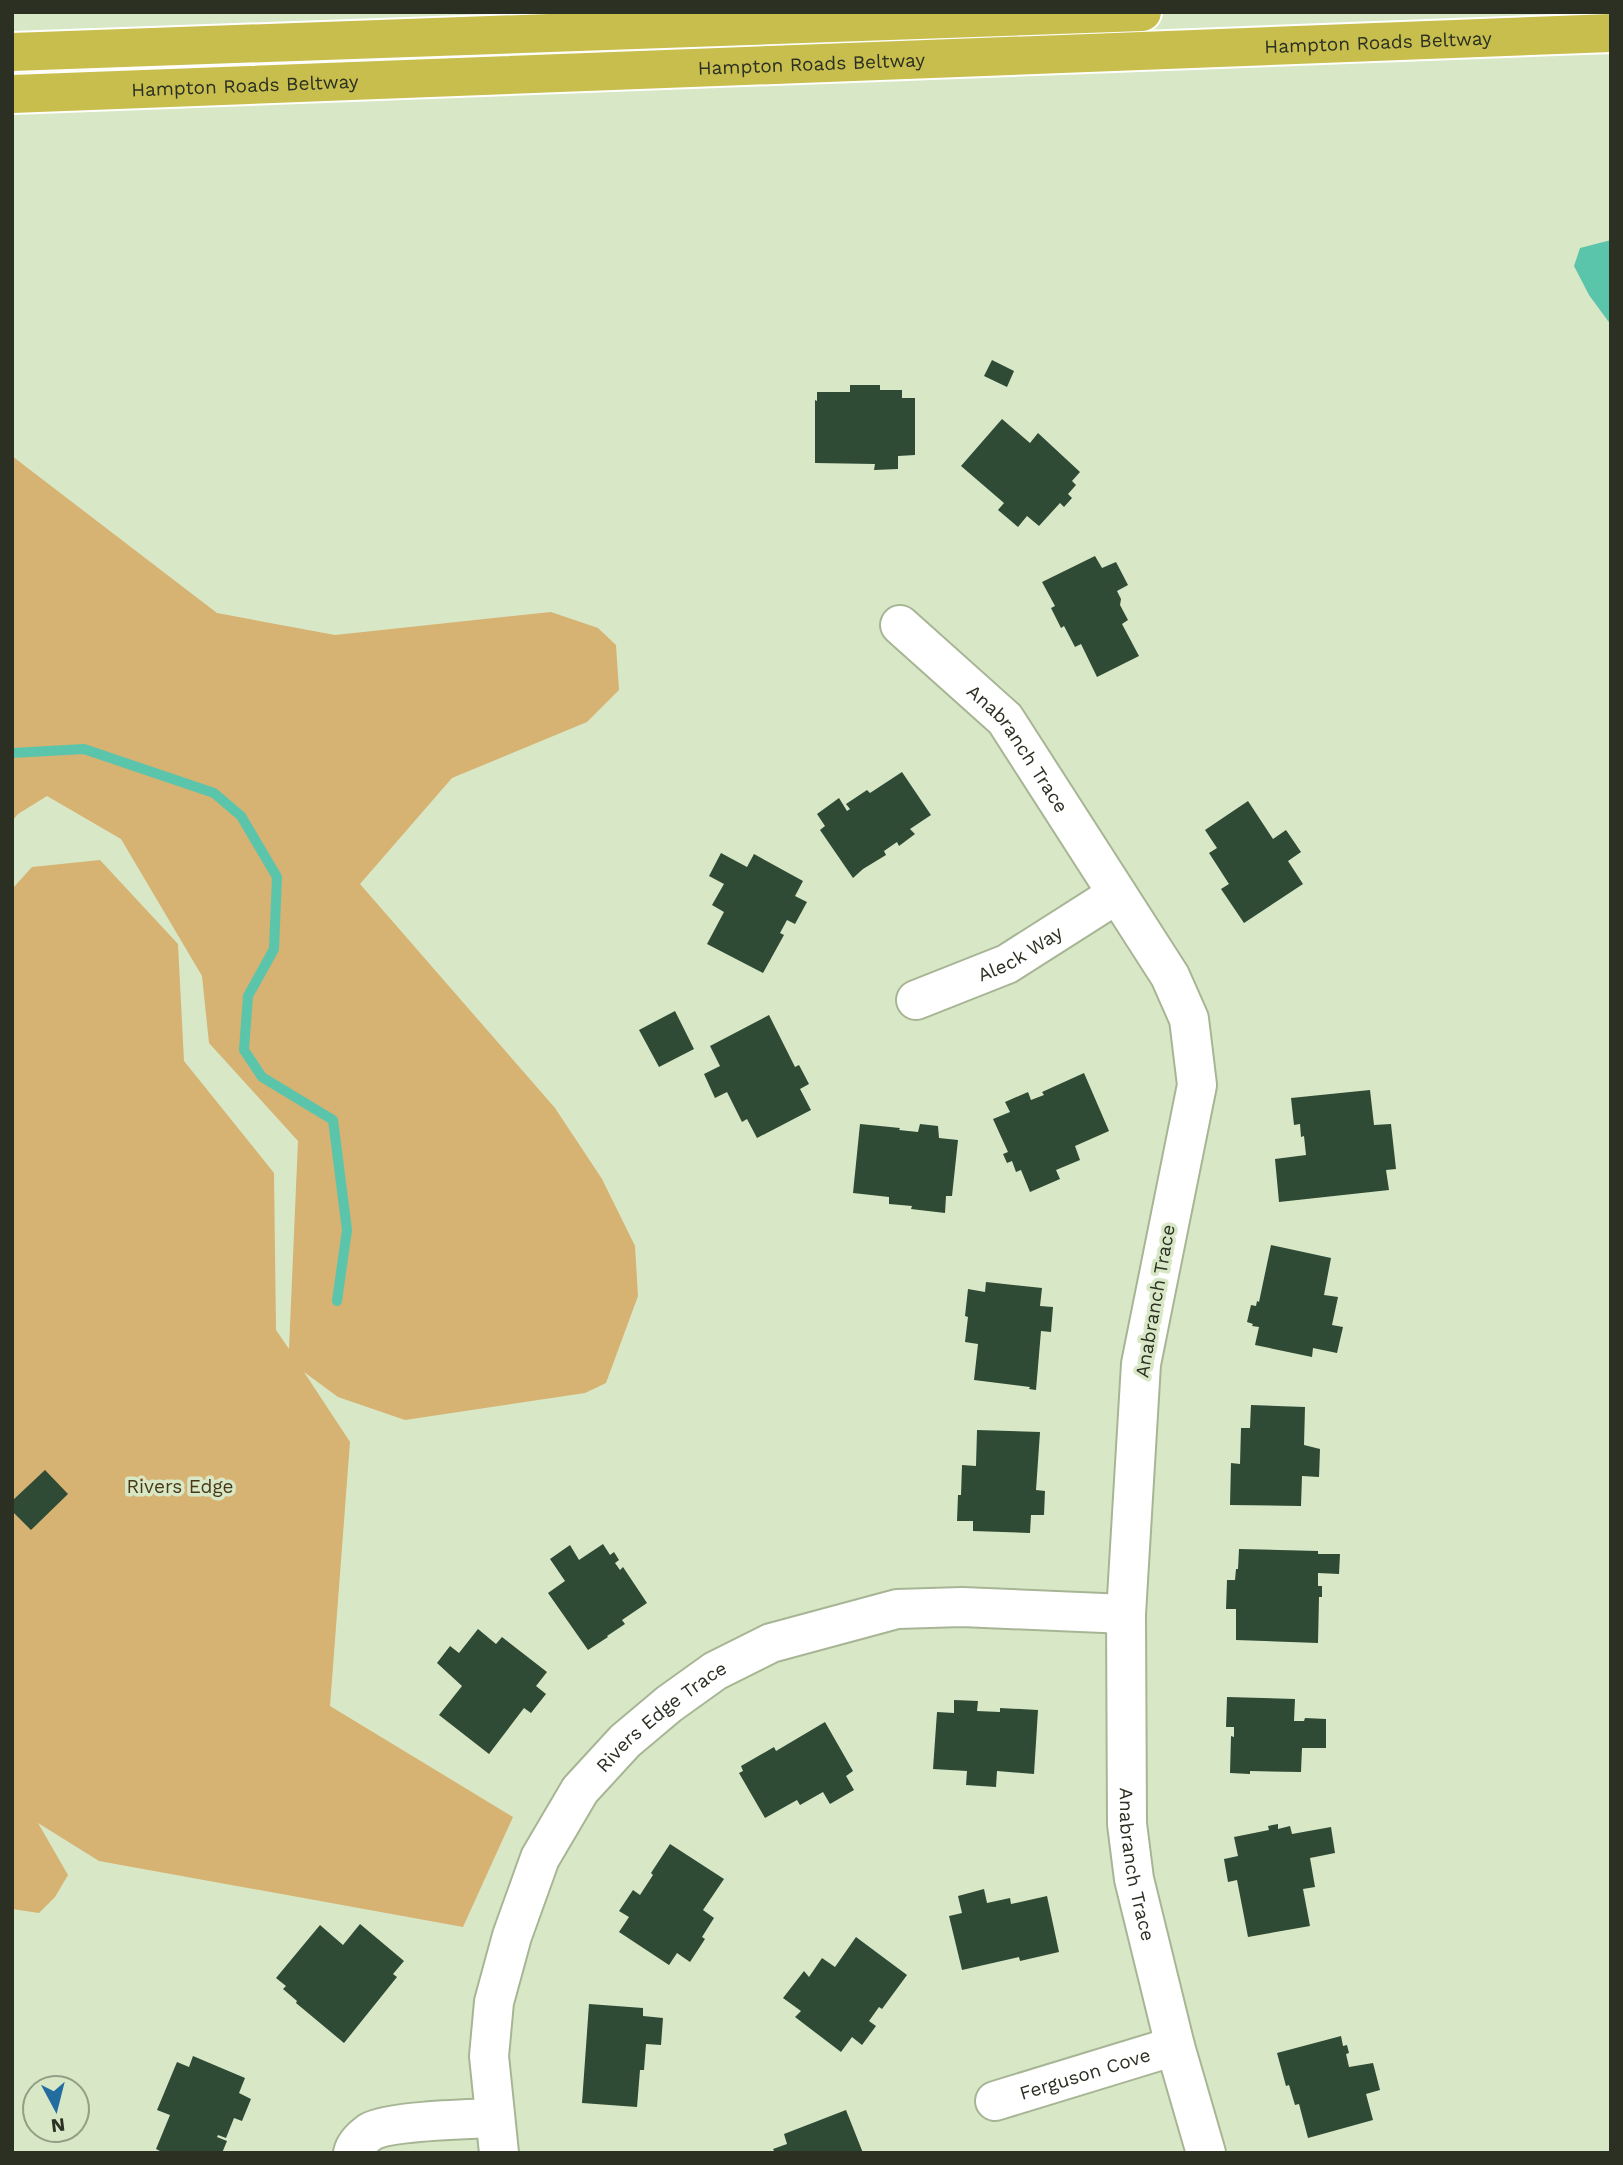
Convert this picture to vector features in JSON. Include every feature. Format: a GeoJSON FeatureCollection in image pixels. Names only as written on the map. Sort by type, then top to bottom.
{"type":"FeatureCollection","features":[{"type":"Feature","properties":{"kind":"highway"},"geometry":{"type":"LineString","coordinates":[[12,52],[1142,12]]}},
{"type":"Feature","properties":{"kind":"highway","name":"Hampton Roads Beltway"},"geometry":{"type":"LineString","coordinates":[[12,94],[1611,33]]}},
{"type":"Feature","properties":{"kind":"street","name":"Anabranch Trace"},"geometry":{"type":"LineString","coordinates":[[900,625],[1005,719],[1171,976],[1189,1019],[1197,1085],[1141,1364],[1125,1614],[1127,1824],[1134,1878],[1175,2046],[1206,2153]]}},
{"type":"Feature","properties":{"kind":"street","name":"Aleck Way"},"geometry":{"type":"LineString","coordinates":[[916,1000],[1007,964],[1118,894]]}},
{"type":"Feature","properties":{"kind":"street","name":"Rivers Edge Trace"},"geometry":{"type":"LineString","coordinates":[[497,2135],[489,2056],[494,2003],[512,1936],[540,1858],[580,1790],[625,1741],[669,1704],[715,1671],[771,1643],[897,1609],[962,1607],[1125,1614]]}},
{"type":"Feature","properties":{"kind":"street","name":"Ferguson Cove"},"geometry":{"type":"LineString","coordinates":[[995,2101],[1175,2046]]}},
{"type":"Feature","properties":{"kind":"street"},"geometry":{"type":"LineString","coordinates":[[353,2153],[355,2146],[371,2131],[393,2125],[497,2135]]}},
{"type":"Feature","properties":{"kind":"green space","name":"Rivers Edge"},"geometry":{"type":"Polygon","coordinates":[[[12,456],[217,613],[335,635],[551,612],[598,628],[616,645],[619,690],[587,722],[452,778],[360,884],[555,1108],[602,1179],[635,1246],[638,1296],[606,1383],[585,1393],[405,1420],[338,1397],[304,1372],[350,1442],[330,1706],[513,1817],[463,1927],[99,1861],[38,1823],[68,1875],[55,1897],[39,1913],[12,1909],[12,889],[32,867],[100,860],[178,944],[184,1061],[274,1173],[276,1330],[289,1349],[298,1141],[209,1043],[202,976],[121,839],[47,796],[18,814],[12,821],[12,456]]]}},
{"type":"Feature","properties":{"kind":"water"},"geometry":{"type":"Polygon","coordinates":[[[1611,240],[1611,325],[1589,295],[1574,266],[1580,248],[1611,240]]]}},
{"type":"Feature","properties":{"kind":"building"},"geometry":{"type":"Polygon","coordinates":[[[992,360],[1014,371],[1007,387],[984,376],[992,360]]]}},
{"type":"Feature","properties":{"kind":"building"},"geometry":{"type":"Polygon","coordinates":[[[850,385],[880,385],[880,390],[902,390],[902,398],[915,398],[915,455],[898,456],[898,469],[874,470],[875,464],[815,463],[817,392],[850,392],[850,385]]]}},
{"type":"Feature","properties":{"kind":"building"},"geometry":{"type":"Polygon","coordinates":[[[1002,419],[1030,443],[1038,433],[1080,472],[1072,481],[1076,485],[1068,494],[1072,498],[1064,507],[1060,503],[1039,526],[1027,516],[1018,527],[998,510],[1004,503],[961,466],[1002,419]]]}},
{"type":"Feature","properties":{"kind":"building"},"geometry":{"type":"Polygon","coordinates":[[[1095,556],[1102,568],[1116,562],[1128,585],[1117,591],[1121,599],[1120,605],[1128,620],[1122,624],[1139,656],[1097,677],[1081,644],[1075,647],[1064,626],[1061,628],[1051,608],[1055,606],[1042,582],[1095,556]]]}},
{"type":"Feature","properties":{"kind":"building"},"geometry":{"type":"Polygon","coordinates":[[[902,772],[931,815],[910,829],[915,834],[899,846],[897,842],[884,851],[886,855],[853,878],[820,830],[825,826],[817,814],[839,798],[847,811],[850,809],[846,804],[867,790],[870,793],[902,772]]]}},
{"type":"Feature","properties":{"kind":"building"},"geometry":{"type":"Polygon","coordinates":[[[1248,801],[1273,839],[1286,830],[1301,852],[1288,861],[1303,884],[1244,923],[1221,889],[1229,884],[1209,853],[1217,848],[1205,830],[1248,801]]]}},
{"type":"Feature","properties":{"kind":"building"},"geometry":{"type":"Polygon","coordinates":[[[721,853],[747,867],[754,854],[803,881],[795,896],[807,902],[795,924],[787,920],[780,933],[784,935],[763,973],[707,944],[724,912],[712,905],[724,884],[709,876],[721,853]]]}},
{"type":"Feature","properties":{"kind":"building"},"geometry":{"type":"Polygon","coordinates":[[[675,1011],[694,1049],[659,1067],[639,1030],[675,1011]]]}},
{"type":"Feature","properties":{"kind":"building"},"geometry":{"type":"Polygon","coordinates":[[[769,1015],[795,1067],[799,1065],[809,1084],[800,1089],[811,1110],[757,1138],[747,1119],[742,1122],[727,1092],[715,1098],[704,1074],[720,1066],[710,1046],[769,1015]]]}},
{"type":"Feature","properties":{"kind":"building"},"geometry":{"type":"Polygon","coordinates":[[[1084,1073],[1109,1131],[1075,1146],[1080,1160],[1056,1170],[1060,1179],[1030,1192],[1021,1170],[1016,1172],[1012,1161],[1007,1163],[1003,1154],[1008,1152],[993,1119],[1010,1112],[1005,1102],[1028,1092],[1031,1100],[1044,1095],[1042,1092],[1084,1073]]]}},
{"type":"Feature","properties":{"kind":"building"},"geometry":{"type":"Polygon","coordinates":[[[1370,1090],[1374,1125],[1391,1124],[1396,1169],[1386,1170],[1389,1190],[1279,1202],[1275,1159],[1306,1155],[1300,1124],[1294,1125],[1291,1098],[1370,1090]]]}},
{"type":"Feature","properties":{"kind":"building"},"geometry":{"type":"Polygon","coordinates":[[[860,1124],[918,1132],[920,1124],[938,1126],[939,1138],[958,1140],[952,1196],[946,1196],[945,1213],[889,1204],[889,1197],[853,1193],[860,1124]]]}},
{"type":"Feature","properties":{"kind":"building"},"geometry":{"type":"Polygon","coordinates":[[[1271,1245],[1331,1258],[1324,1295],[1338,1297],[1332,1325],[1343,1327],[1337,1353],[1313,1348],[1312,1357],[1255,1345],[1259,1327],[1247,1322],[1251,1305],[1256,1306],[1257,1301],[1259,1302],[1271,1245]]]}},
{"type":"Feature","properties":{"kind":"building"},"geometry":{"type":"Polygon","coordinates":[[[986,1282],[1042,1288],[1040,1306],[1053,1307],[1051,1332],[1041,1331],[1036,1390],[974,1380],[978,1344],[965,1342],[968,1289],[985,1292],[986,1282]]]}},
{"type":"Feature","properties":{"kind":"building"},"geometry":{"type":"Polygon","coordinates":[[[1251,1405],[1305,1407],[1304,1445],[1320,1449],[1319,1477],[1302,1476],[1301,1506],[1230,1505],[1231,1463],[1240,1464],[1241,1428],[1250,1428],[1251,1405]]]}},
{"type":"Feature","properties":{"kind":"building"},"geometry":{"type":"Polygon","coordinates":[[[977,1430],[1040,1432],[1036,1490],[1045,1491],[1044,1515],[1031,1515],[1030,1533],[973,1531],[973,1521],[957,1521],[962,1465],[976,1466],[977,1430]]]}},
{"type":"Feature","properties":{"kind":"building"},"geometry":{"type":"Polygon","coordinates":[[[45,1470],[68,1494],[31,1530],[12,1511],[12,1501],[45,1470]]]}},
{"type":"Feature","properties":{"kind":"building"},"geometry":{"type":"Polygon","coordinates":[[[603,1544],[610,1555],[614,1552],[619,1560],[615,1563],[620,1570],[623,1567],[647,1603],[622,1620],[625,1624],[588,1650],[548,1593],[565,1581],[550,1559],[570,1545],[579,1560],[603,1544]]]}},
{"type":"Feature","properties":{"kind":"building"},"geometry":{"type":"Polygon","coordinates":[[[1239,1549],[1340,1554],[1339,1574],[1318,1573],[1318,1586],[1322,1586],[1322,1597],[1319,1597],[1318,1643],[1236,1640],[1236,1609],[1226,1609],[1227,1580],[1235,1580],[1239,1549]]]}},
{"type":"Feature","properties":{"kind":"building"},"geometry":{"type":"Polygon","coordinates":[[[478,1629],[496,1644],[502,1637],[547,1672],[536,1686],[546,1694],[531,1713],[524,1708],[489,1754],[439,1715],[462,1686],[437,1663],[450,1646],[459,1653],[478,1629]]]}},
{"type":"Feature","properties":{"kind":"building"},"geometry":{"type":"Polygon","coordinates":[[[1227,1697],[1295,1699],[1294,1721],[1304,1721],[1305,1718],[1326,1719],[1326,1748],[1302,1748],[1301,1772],[1230,1773],[1231,1736],[1234,1737],[1234,1727],[1226,1727],[1227,1697]]]}},
{"type":"Feature","properties":{"kind":"building"},"geometry":{"type":"Polygon","coordinates":[[[954,1700],[978,1701],[977,1711],[1000,1712],[1000,1708],[1038,1710],[1034,1774],[997,1771],[996,1787],[966,1785],[967,1771],[933,1769],[937,1712],[954,1713],[954,1700]]]}},
{"type":"Feature","properties":{"kind":"building"},"geometry":{"type":"Polygon","coordinates":[[[825,1722],[853,1771],[846,1776],[854,1790],[830,1804],[823,1792],[800,1805],[797,1800],[765,1818],[739,1773],[743,1771],[741,1766],[774,1747],[776,1751],[825,1722]]]}},
{"type":"Feature","properties":{"kind":"building"},"geometry":{"type":"Polygon","coordinates":[[[1278,1824],[1278,1829],[1290,1826],[1292,1834],[1331,1827],[1335,1853],[1310,1858],[1315,1887],[1303,1889],[1310,1926],[1248,1937],[1237,1880],[1228,1882],[1224,1859],[1238,1856],[1234,1837],[1269,1830],[1268,1826],[1278,1824]]]}},
{"type":"Feature","properties":{"kind":"building"},"geometry":{"type":"Polygon","coordinates":[[[670,1844],[724,1879],[703,1910],[714,1918],[702,1937],[705,1939],[690,1962],[677,1953],[669,1965],[619,1932],[629,1917],[619,1911],[633,1890],[640,1895],[670,1844]]]}},
{"type":"Feature","properties":{"kind":"building"},"geometry":{"type":"Polygon","coordinates":[[[984,1889],[987,1903],[1010,1898],[1011,1904],[1047,1896],[1059,1952],[1020,1961],[1019,1957],[962,1970],[949,1916],[962,1913],[958,1896],[984,1889]]]}},
{"type":"Feature","properties":{"kind":"building"},"geometry":{"type":"Polygon","coordinates":[[[360,1924],[404,1961],[393,1974],[397,1977],[344,2043],[296,2003],[283,1989],[286,1986],[276,1978],[320,1925],[343,1945],[360,1924]]]}},
{"type":"Feature","properties":{"kind":"building"},"geometry":{"type":"Polygon","coordinates":[[[856,1937],[907,1975],[882,2009],[879,2007],[869,2021],[876,2026],[862,2045],[852,2037],[841,2052],[795,2017],[801,2011],[783,1998],[804,1971],[809,1977],[822,1958],[835,1967],[856,1937]]]}},
{"type":"Feature","properties":{"kind":"building"},"geometry":{"type":"Polygon","coordinates":[[[589,2004],[643,2008],[643,2016],[663,2018],[661,2045],[646,2044],[644,2070],[640,2070],[637,2107],[582,2103],[589,2004]]]}},
{"type":"Feature","properties":{"kind":"building"},"geometry":{"type":"Polygon","coordinates":[[[1341,2036],[1343,2046],[1347,2045],[1349,2067],[1373,2063],[1380,2090],[1366,2094],[1373,2120],[1308,2138],[1299,2104],[1295,2105],[1289,2085],[1286,2086],[1277,2053],[1341,2036]]]}},
{"type":"Feature","properties":{"kind":"building"},"geometry":{"type":"Polygon","coordinates":[[[193,2056],[245,2078],[239,2093],[251,2099],[242,2121],[234,2118],[226,2138],[218,2135],[217,2137],[227,2141],[222,2153],[164,2153],[156,2149],[170,2115],[157,2110],[177,2062],[189,2067],[193,2056]]]}},
{"type":"Feature","properties":{"kind":"building"},"geometry":{"type":"Polygon","coordinates":[[[846,2110],[863,2153],[775,2153],[773,2149],[787,2144],[784,2134],[846,2110]]]}},
{"type":"Feature","properties":{"kind":"waterway"},"geometry":{"type":"LineString","coordinates":[[12,753],[84,749],[214,793],[241,816],[277,877],[274,949],[248,996],[244,1050],[262,1077],[333,1120],[347,1230],[337,1301]]}}]}
